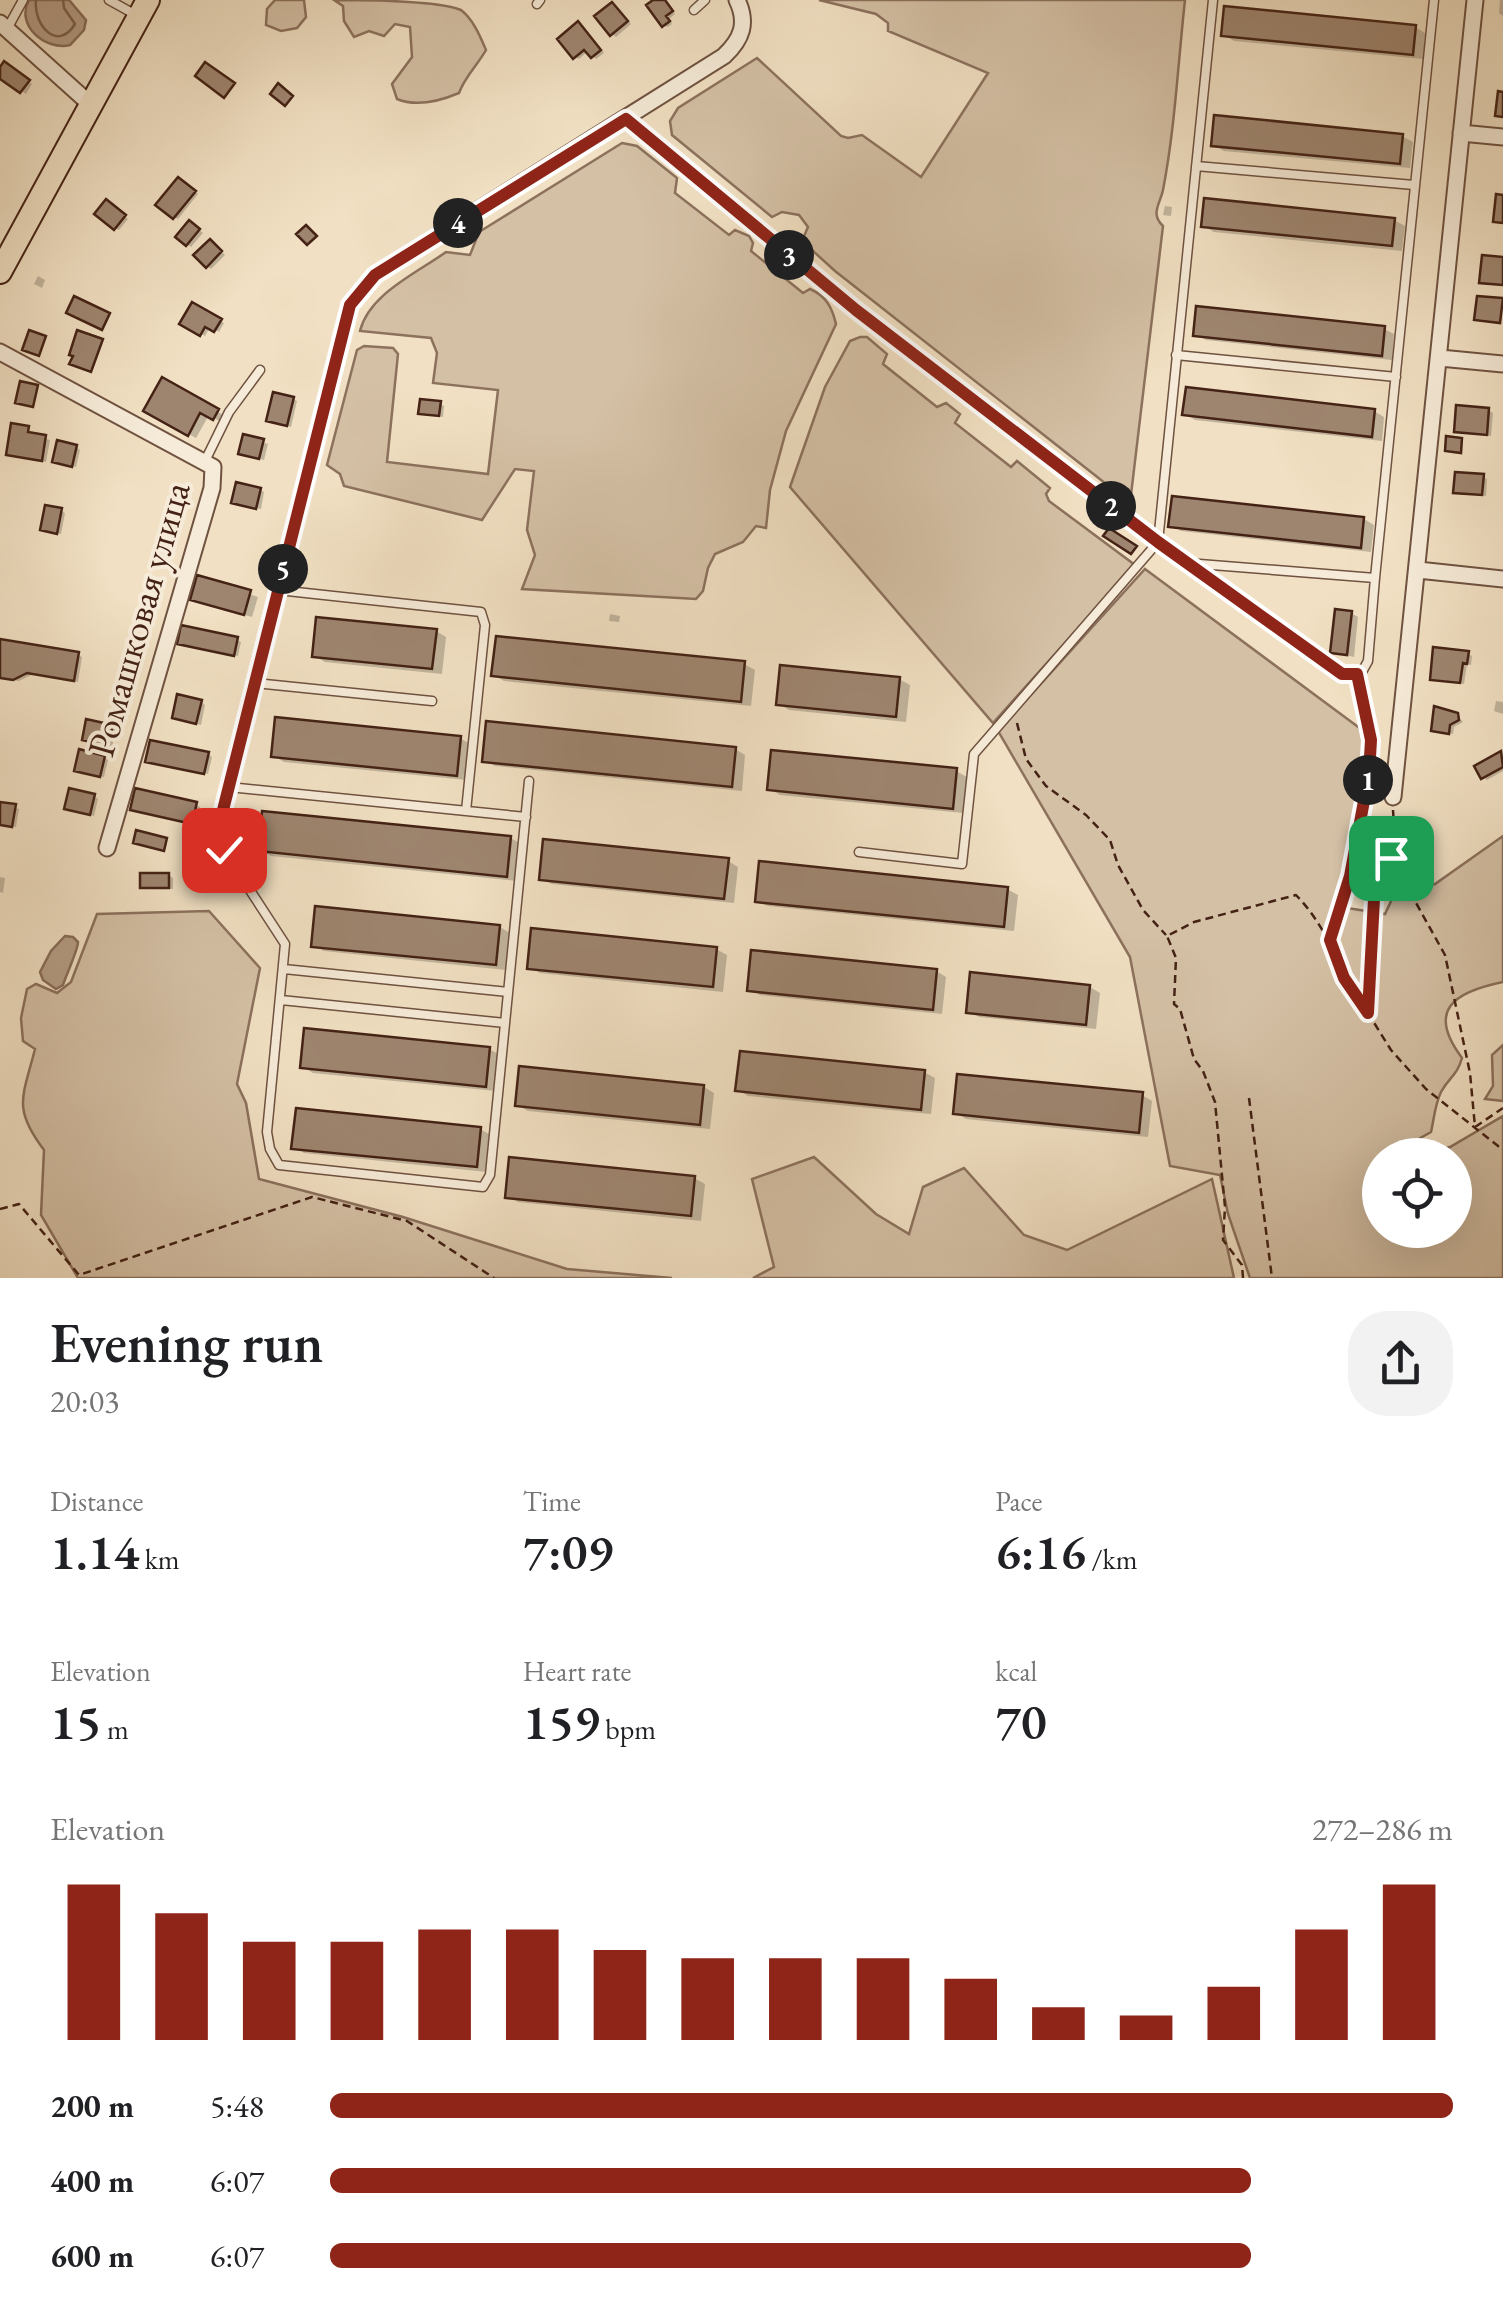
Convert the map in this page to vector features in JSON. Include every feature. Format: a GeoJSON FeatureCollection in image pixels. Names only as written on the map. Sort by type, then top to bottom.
{"type":"FeatureCollection","features":[{"type":"Feature","properties":{"kind":"main road"},"geometry":{"type":"LineString","coordinates":[[0,272],[144,8]]}},
{"type":"Feature","properties":{"kind":"street"},"geometry":{"type":"LineString","coordinates":[[218,837],[350,305],[375,275],[626,119],[735,46],[744,21],[737,0]]}},
{"type":"Feature","properties":{"kind":"street"},"geometry":{"type":"LineString","coordinates":[[1393,797],[1475,0]]}},
{"type":"Feature","properties":{"kind":"street"},"geometry":{"type":"LineString","coordinates":[[3,26],[90,104]]}},
{"type":"Feature","properties":{"kind":"street"},"geometry":{"type":"LineString","coordinates":[[1461,132],[1503,137]]}},
{"type":"Feature","properties":{"kind":"street","name":"Ромашковая улица"},"geometry":{"type":"LineString","coordinates":[[0,352],[212,468],[212,488],[107,848]]}},
{"type":"Feature","properties":{"kind":"street"},"geometry":{"type":"LineString","coordinates":[[1440,358],[1503,364]]}},
{"type":"Feature","properties":{"kind":"street"},"geometry":{"type":"LineString","coordinates":[[1418,570],[1503,579]]}},
{"type":"Feature","properties":{"kind":"lane"},"geometry":{"type":"LineString","coordinates":[[3,26],[23,0]]}},
{"type":"Feature","properties":{"kind":"lane"},"geometry":{"type":"LineString","coordinates":[[109,0],[144,8]]}},
{"type":"Feature","properties":{"kind":"lane"},"geometry":{"type":"LineString","coordinates":[[694,10],[706,0]]}},
{"type":"Feature","properties":{"kind":"lane"},"geometry":{"type":"LineString","coordinates":[[859,852],[962,864],[974,754],[1158,542],[1214,0]]}},
{"type":"Feature","properties":{"kind":"lane"},"geometry":{"type":"LineString","coordinates":[[626,119],[856,310],[1158,542],[1342,674],[1357,674],[1368,661],[1434,0]]}},
{"type":"Feature","properties":{"kind":"lane"},"geometry":{"type":"LineString","coordinates":[[1196,166],[1414,185]]}},
{"type":"Feature","properties":{"kind":"lane"},"geometry":{"type":"LineString","coordinates":[[1176,355],[1396,377]]}},
{"type":"Feature","properties":{"kind":"lane"},"geometry":{"type":"LineString","coordinates":[[205,461],[230,412],[260,370]]}},
{"type":"Feature","properties":{"kind":"lane"},"geometry":{"type":"LineString","coordinates":[[1186,563],[1375,578]]}},
{"type":"Feature","properties":{"kind":"lane"},"geometry":{"type":"LineString","coordinates":[[278,590],[480,612],[484,625],[466,811]]}},
{"type":"Feature","properties":{"kind":"lane"},"geometry":{"type":"LineString","coordinates":[[255,683],[432,701]]}},
{"type":"Feature","properties":{"kind":"lane"},"geometry":{"type":"LineString","coordinates":[[218,837],[282,937],[286,954],[268,1132],[274,1160],[285,1168],[476,1188],[488,1182],[530,780]]}},
{"type":"Feature","properties":{"kind":"lane"},"geometry":{"type":"LineString","coordinates":[[228,787],[526,817]]}},
{"type":"Feature","properties":{"kind":"lane"},"geometry":{"type":"LineString","coordinates":[[284,970],[508,992]]}},
{"type":"Feature","properties":{"kind":"lane"},"geometry":{"type":"LineString","coordinates":[[281,1000],[505,1023]]}},
{"type":"Feature","properties":{"kind":"path"},"geometry":{"type":"LineString","coordinates":[[1330,940],[1350,876],[1369,774],[1371,740],[1357,674]]}},
{"type":"Feature","properties":{"kind":"path"},"geometry":{"type":"LineString","coordinates":[[1018,703],[1020,744],[1026,759],[1046,786],[1086,815],[1110,840],[1118,865],[1135,895],[1167,936],[1176,958],[1174,1004],[1180,1010],[1194,1059],[1203,1071],[1214,1102],[1226,1206],[1223,1240],[1242,1265],[1243,1278]]}},
{"type":"Feature","properties":{"kind":"path"},"geometry":{"type":"LineString","coordinates":[[1368,1013],[1375,880],[1394,841],[1393,797]]}},
{"type":"Feature","properties":{"kind":"path"},"geometry":{"type":"LineString","coordinates":[[1390,856],[1445,954],[1470,1074],[1474,1128]]}},
{"type":"Feature","properties":{"kind":"path"},"geometry":{"type":"LineString","coordinates":[[1167,936],[1194,922],[1296,895],[1330,940],[1344,978],[1391,1050],[1426,1088],[1503,1150]]}},
{"type":"Feature","properties":{"kind":"path"},"geometry":{"type":"LineString","coordinates":[[1249,1098],[1272,1278]]}},
{"type":"Feature","properties":{"kind":"path"},"geometry":{"type":"LineString","coordinates":[[1474,1128],[1503,1108]]}},
{"type":"Feature","properties":{"kind":"path"},"geometry":{"type":"LineString","coordinates":[[0,1210],[19,1204],[79,1275],[312,1196],[407,1220],[494,1278]]}},
{"type":"Feature","properties":{"kind":"shaded area"},"geometry":{"type":"Polygon","coordinates":[[[275,0],[304,0],[306,17],[297,28],[281,31],[266,25],[267,9],[275,0]]]}},
{"type":"Feature","properties":{"kind":"shaded area"},"geometry":{"type":"Polygon","coordinates":[[[334,0],[418,2],[461,10],[473,23],[486,50],[459,93],[428,102],[397,99],[392,84],[412,57],[410,27],[395,24],[384,36],[369,31],[354,37],[344,21],[343,6],[334,0]]]}},
{"type":"Feature","properties":{"kind":"shaded area"},"geometry":{"type":"Polygon","coordinates":[[[819,0],[1185,0],[1171,143],[1156,213],[1163,226],[1131,495],[1124,498],[835,271],[802,241],[808,227],[799,215],[782,212],[772,217],[672,135],[670,121],[678,108],[757,58],[841,136],[862,135],[921,177],[988,73],[888,31],[888,23],[876,14],[819,0]]]}},
{"type":"Feature","properties":{"kind":"shaded area"},"geometry":{"type":"Polygon","coordinates":[[[622,143],[637,146],[677,178],[675,193],[729,235],[735,230],[749,236],[753,243],[751,251],[803,293],[810,289],[820,295],[836,324],[786,431],[770,490],[766,528],[756,526],[743,542],[715,554],[703,591],[696,599],[522,589],[535,555],[527,530],[534,471],[515,469],[482,520],[344,486],[340,474],[327,465],[357,350],[364,346],[393,348],[398,354],[387,462],[488,474],[498,390],[433,383],[437,353],[431,338],[360,331],[365,318],[384,295],[408,276],[446,252],[470,255],[479,232],[622,143]]]}},
{"type":"Feature","properties":{"kind":"shaded area"},"geometry":{"type":"Polygon","coordinates":[[[867,337],[887,354],[883,364],[937,407],[946,403],[960,414],[955,423],[1011,467],[1017,461],[1050,488],[1046,494],[1049,501],[1135,565],[993,723],[790,487],[825,387],[850,341],[867,337]]]}},
{"type":"Feature","properties":{"kind":"shaded area"},"geometry":{"type":"Polygon","coordinates":[[[1145,569],[1365,732],[1369,771],[1341,907],[1385,914],[1392,899],[1404,890],[1435,884],[1503,836],[1503,982],[1471,991],[1459,998],[1446,1015],[1451,1041],[1462,1058],[1439,1097],[1431,1132],[1420,1138],[1362,1138],[1362,1248],[1472,1248],[1472,1138],[1465,1138],[1503,1116],[1503,1278],[1250,1278],[1228,1214],[1220,1175],[1170,1166],[1130,957],[998,731],[1145,569]]]}},
{"type":"Feature","properties":{"kind":"shaded area"},"geometry":{"type":"Polygon","coordinates":[[[209,911],[260,968],[237,1084],[246,1103],[259,1179],[403,1217],[567,1269],[672,1278],[78,1278],[41,1215],[44,1150],[27,1123],[23,1102],[35,1049],[23,1041],[21,1018],[27,989],[36,984],[57,993],[71,982],[97,914],[209,911]]]}},
{"type":"Feature","properties":{"kind":"shaded area"},"geometry":{"type":"Polygon","coordinates":[[[1503,1045],[1503,1101],[1485,1099],[1493,1086],[1492,1055],[1503,1045]]]}},
{"type":"Feature","properties":{"kind":"shaded area"},"geometry":{"type":"Polygon","coordinates":[[[814,1157],[876,1214],[909,1234],[923,1187],[964,1168],[1024,1235],[1067,1250],[1212,1179],[1234,1278],[753,1278],[774,1267],[752,1179],[814,1157]]]}},
{"type":"Feature","properties":{"kind":"water"},"geometry":{"type":"Polygon","coordinates":[[[29,0],[69,0],[86,20],[84,30],[70,45],[42,40],[26,18],[29,0]]]}},
{"type":"Feature","properties":{"kind":"water"},"geometry":{"type":"Polygon","coordinates":[[[65,936],[78,942],[63,985],[56,989],[43,980],[40,972],[65,936]]]}},
{"type":"Feature","properties":{"kind":"building"},"geometry":{"type":"Polygon","coordinates":[[[653,0],[665,0],[673,11],[666,16],[670,21],[662,27],[646,5],[653,0]]]}},
{"type":"Feature","properties":{"kind":"building"},"geometry":{"type":"Polygon","coordinates":[[[612,2],[628,21],[610,36],[594,16],[612,2]]]}},
{"type":"Feature","properties":{"kind":"building"},"geometry":{"type":"Polygon","coordinates":[[[1224,6],[1416,25],[1413,55],[1221,36],[1224,6]]]}},
{"type":"Feature","properties":{"kind":"building"},"geometry":{"type":"Polygon","coordinates":[[[578,21],[601,50],[591,58],[584,50],[573,59],[557,39],[578,21]]]}},
{"type":"Feature","properties":{"kind":"building"},"geometry":{"type":"Polygon","coordinates":[[[4,61],[30,80],[20,93],[0,79],[4,61]]]}},
{"type":"Feature","properties":{"kind":"building"},"geometry":{"type":"Polygon","coordinates":[[[205,62],[235,83],[224,98],[195,76],[205,62]]]}},
{"type":"Feature","properties":{"kind":"building"},"geometry":{"type":"Polygon","coordinates":[[[278,83],[293,96],[285,106],[270,94],[278,83]]]}},
{"type":"Feature","properties":{"kind":"building"},"geometry":{"type":"Polygon","coordinates":[[[1498,91],[1503,92],[1503,117],[1495,116],[1498,91]]]}},
{"type":"Feature","properties":{"kind":"building"},"geometry":{"type":"Polygon","coordinates":[[[1214,115],[1403,134],[1400,164],[1211,146],[1214,115]]]}},
{"type":"Feature","properties":{"kind":"building"},"geometry":{"type":"Polygon","coordinates":[[[178,177],[196,191],[173,219],[155,205],[178,177]]]}},
{"type":"Feature","properties":{"kind":"building"},"geometry":{"type":"Polygon","coordinates":[[[1496,194],[1503,195],[1503,223],[1493,222],[1496,194]]]}},
{"type":"Feature","properties":{"kind":"building"},"geometry":{"type":"Polygon","coordinates":[[[1204,198],[1395,218],[1392,246],[1201,227],[1204,198]]]}},
{"type":"Feature","properties":{"kind":"building"},"geometry":{"type":"Polygon","coordinates":[[[106,199],[126,215],[114,230],[94,214],[106,199]]]}},
{"type":"Feature","properties":{"kind":"building"},"geometry":{"type":"Polygon","coordinates":[[[189,220],[200,229],[186,246],[175,237],[189,220]]]}},
{"type":"Feature","properties":{"kind":"building"},"geometry":{"type":"Polygon","coordinates":[[[306,225],[317,236],[307,245],[296,234],[306,225]]]}},
{"type":"Feature","properties":{"kind":"building"},"geometry":{"type":"Polygon","coordinates":[[[210,239],[222,251],[206,268],[193,255],[210,239]]]}},
{"type":"Feature","properties":{"kind":"building"},"geometry":{"type":"Polygon","coordinates":[[[1482,255],[1503,257],[1503,285],[1479,283],[1482,255]]]}},
{"type":"Feature","properties":{"kind":"building"},"geometry":{"type":"Polygon","coordinates":[[[74,296],[110,313],[102,330],[66,313],[74,296]]]}},
{"type":"Feature","properties":{"kind":"building"},"geometry":{"type":"Polygon","coordinates":[[[1477,296],[1503,298],[1500,323],[1474,320],[1477,296]]]}},
{"type":"Feature","properties":{"kind":"building"},"geometry":{"type":"Polygon","coordinates":[[[192,302],[222,319],[214,332],[205,327],[200,336],[179,324],[192,302]]]}},
{"type":"Feature","properties":{"kind":"building"},"geometry":{"type":"Polygon","coordinates":[[[1196,306],[1385,326],[1382,356],[1193,336],[1196,306]]]}},
{"type":"Feature","properties":{"kind":"building"},"geometry":{"type":"Polygon","coordinates":[[[29,330],[46,336],[39,356],[22,350],[29,330]]]}},
{"type":"Feature","properties":{"kind":"building"},"geometry":{"type":"Polygon","coordinates":[[[77,330],[103,339],[91,372],[69,364],[77,330]]]}},
{"type":"Feature","properties":{"kind":"building"},"geometry":{"type":"Polygon","coordinates":[[[162,377],[219,409],[213,420],[200,413],[188,436],[143,411],[162,377]]]}},
{"type":"Feature","properties":{"kind":"building"},"geometry":{"type":"Polygon","coordinates":[[[20,381],[38,385],[33,407],[15,403],[20,381]]]}},
{"type":"Feature","properties":{"kind":"building"},"geometry":{"type":"Polygon","coordinates":[[[1186,387],[1375,409],[1372,437],[1182,415],[1186,387]]]}},
{"type":"Feature","properties":{"kind":"building"},"geometry":{"type":"Polygon","coordinates":[[[273,392],[294,397],[287,426],[266,421],[273,392]]]}},
{"type":"Feature","properties":{"kind":"building"},"geometry":{"type":"Polygon","coordinates":[[[420,399],[441,401],[439,416],[418,414],[420,399]]]}},
{"type":"Feature","properties":{"kind":"building"},"geometry":{"type":"Polygon","coordinates":[[[1456,405],[1489,408],[1487,435],[1454,432],[1456,405]]]}},
{"type":"Feature","properties":{"kind":"building"},"geometry":{"type":"Polygon","coordinates":[[[11,423],[46,435],[42,461],[6,455],[11,423]]]}},
{"type":"Feature","properties":{"kind":"building"},"geometry":{"type":"Polygon","coordinates":[[[243,434],[264,439],[259,459],[238,454],[243,434]]]}},
{"type":"Feature","properties":{"kind":"building"},"geometry":{"type":"Polygon","coordinates":[[[1446,436],[1462,438],[1461,453],[1445,451],[1446,436]]]}},
{"type":"Feature","properties":{"kind":"building"},"geometry":{"type":"Polygon","coordinates":[[[57,440],[77,445],[72,467],[52,462],[57,440]]]}},
{"type":"Feature","properties":{"kind":"building"},"geometry":{"type":"Polygon","coordinates":[[[1455,472],[1484,474],[1482,495],[1453,493],[1455,472]]]}},
{"type":"Feature","properties":{"kind":"building"},"geometry":{"type":"Polygon","coordinates":[[[236,482],[261,488],[256,509],[231,503],[236,482]]]}},
{"type":"Feature","properties":{"kind":"building"},"geometry":{"type":"Polygon","coordinates":[[[1172,496],[1364,517],[1361,548],[1168,527],[1172,496]]]}},
{"type":"Feature","properties":{"kind":"building"},"geometry":{"type":"Polygon","coordinates":[[[45,505],[62,508],[57,534],[40,530],[45,505]]]}},
{"type":"Feature","properties":{"kind":"building"},"geometry":{"type":"Polygon","coordinates":[[[1109,528],[1137,546],[1131,554],[1103,536],[1109,528]]]}},
{"type":"Feature","properties":{"kind":"building"},"geometry":{"type":"Polygon","coordinates":[[[197,575],[251,590],[244,615],[190,600],[197,575]]]}},
{"type":"Feature","properties":{"kind":"building"},"geometry":{"type":"Polygon","coordinates":[[[1335,609],[1352,611],[1347,655],[1330,653],[1335,609]]]}},
{"type":"Feature","properties":{"kind":"building"},"geometry":{"type":"Polygon","coordinates":[[[316,617],[437,629],[432,669],[312,657],[316,617]]]}},
{"type":"Feature","properties":{"kind":"building"},"geometry":{"type":"Polygon","coordinates":[[[181,625],[238,637],[234,656],[177,644],[181,625]]]}},
{"type":"Feature","properties":{"kind":"building"},"geometry":{"type":"Polygon","coordinates":[[[496,636],[745,661],[741,702],[491,676],[496,636]]]}},
{"type":"Feature","properties":{"kind":"building"},"geometry":{"type":"Polygon","coordinates":[[[0,639],[79,652],[74,681],[27,673],[13,680],[0,678],[0,639]]]}},
{"type":"Feature","properties":{"kind":"building"},"geometry":{"type":"Polygon","coordinates":[[[1433,647],[1469,651],[1460,683],[1430,680],[1433,647]]]}},
{"type":"Feature","properties":{"kind":"building"},"geometry":{"type":"Polygon","coordinates":[[[780,665],[900,677],[896,717],[776,705],[780,665]]]}},
{"type":"Feature","properties":{"kind":"building"},"geometry":{"type":"Polygon","coordinates":[[[177,694],[202,700],[196,724],[172,718],[177,694]]]}},
{"type":"Feature","properties":{"kind":"building"},"geometry":{"type":"Polygon","coordinates":[[[1434,706],[1458,713],[1459,720],[1450,725],[1449,734],[1431,731],[1434,706]]]}},
{"type":"Feature","properties":{"kind":"building"},"geometry":{"type":"Polygon","coordinates":[[[275,717],[461,736],[457,776],[271,757],[275,717]]]}},
{"type":"Feature","properties":{"kind":"building"},"geometry":{"type":"Polygon","coordinates":[[[86,719],[113,725],[108,746],[82,740],[86,719]]]}},
{"type":"Feature","properties":{"kind":"building"},"geometry":{"type":"Polygon","coordinates":[[[486,721],[736,747],[732,787],[482,762],[486,721]]]}},
{"type":"Feature","properties":{"kind":"building"},"geometry":{"type":"Polygon","coordinates":[[[150,740],[209,752],[204,774],[145,762],[150,740]]]}},
{"type":"Feature","properties":{"kind":"building"},"geometry":{"type":"Polygon","coordinates":[[[79,749],[105,756],[100,777],[74,771],[79,749]]]}},
{"type":"Feature","properties":{"kind":"building"},"geometry":{"type":"Polygon","coordinates":[[[771,750],[957,768],[953,809],[767,790],[771,750]]]}},
{"type":"Feature","properties":{"kind":"building"},"geometry":{"type":"Polygon","coordinates":[[[1501,751],[1503,767],[1481,779],[1474,766],[1501,751]]]}},
{"type":"Feature","properties":{"kind":"building"},"geometry":{"type":"Polygon","coordinates":[[[69,788],[95,794],[90,815],[64,809],[69,788]]]}},
{"type":"Feature","properties":{"kind":"building"},"geometry":{"type":"Polygon","coordinates":[[[135,788],[197,802],[192,824],[130,810],[135,788]]]}},
{"type":"Feature","properties":{"kind":"building"},"geometry":{"type":"Polygon","coordinates":[[[0,802],[16,804],[12,827],[0,825],[0,802]]]}},
{"type":"Feature","properties":{"kind":"building"},"geometry":{"type":"Polygon","coordinates":[[[262,811],[511,836],[507,877],[258,851],[262,811]]]}},
{"type":"Feature","properties":{"kind":"building"},"geometry":{"type":"Polygon","coordinates":[[[136,830],[167,838],[164,851],[133,843],[136,830]]]}},
{"type":"Feature","properties":{"kind":"building"},"geometry":{"type":"Polygon","coordinates":[[[543,839],[729,858],[724,899],[539,880],[543,839]]]}},
{"type":"Feature","properties":{"kind":"building"},"geometry":{"type":"Polygon","coordinates":[[[759,861],[1008,887],[1004,927],[755,902],[759,861]]]}},
{"type":"Feature","properties":{"kind":"building"},"geometry":{"type":"Polygon","coordinates":[[[140,873],[169,873],[169,888],[140,888],[140,873]]]}},
{"type":"Feature","properties":{"kind":"building"},"geometry":{"type":"Polygon","coordinates":[[[315,906],[500,925],[496,965],[311,947],[315,906]]]}},
{"type":"Feature","properties":{"kind":"building"},"geometry":{"type":"Polygon","coordinates":[[[531,928],[717,947],[713,987],[527,969],[531,928]]]}},
{"type":"Feature","properties":{"kind":"building"},"geometry":{"type":"Polygon","coordinates":[[[751,950],[937,969],[933,1010],[747,991],[751,950]]]}},
{"type":"Feature","properties":{"kind":"building"},"geometry":{"type":"Polygon","coordinates":[[[970,972],[1090,985],[1086,1025],[966,1013],[970,972]]]}},
{"type":"Feature","properties":{"kind":"building"},"geometry":{"type":"Polygon","coordinates":[[[304,1028],[490,1047],[486,1087],[300,1068],[304,1028]]]}},
{"type":"Feature","properties":{"kind":"building"},"geometry":{"type":"Polygon","coordinates":[[[740,1051],[925,1070],[921,1110],[735,1091],[740,1051]]]}},
{"type":"Feature","properties":{"kind":"building"},"geometry":{"type":"Polygon","coordinates":[[[519,1066],[704,1085],[700,1125],[515,1106],[519,1066]]]}},
{"type":"Feature","properties":{"kind":"building"},"geometry":{"type":"Polygon","coordinates":[[[957,1074],[1143,1092],[1139,1133],[953,1114],[957,1074]]]}},
{"type":"Feature","properties":{"kind":"building"},"geometry":{"type":"Polygon","coordinates":[[[296,1108],[481,1127],[477,1167],[291,1149],[296,1108]]]}},
{"type":"Feature","properties":{"kind":"building"},"geometry":{"type":"Polygon","coordinates":[[[509,1157],[695,1176],[691,1216],[505,1198],[509,1157]]]}},
{"type":"Feature","properties":{"kind":"route"},"geometry":{"type":"LineString","coordinates":[[224,850],[218,829],[350,305],[375,275],[626,119],[856,310],[1158,542],[1342,674],[1357,674],[1371,740],[1369,774],[1350,876],[1330,940],[1344,978],[1368,1013],[1375,880],[1391,858]]}}]}
